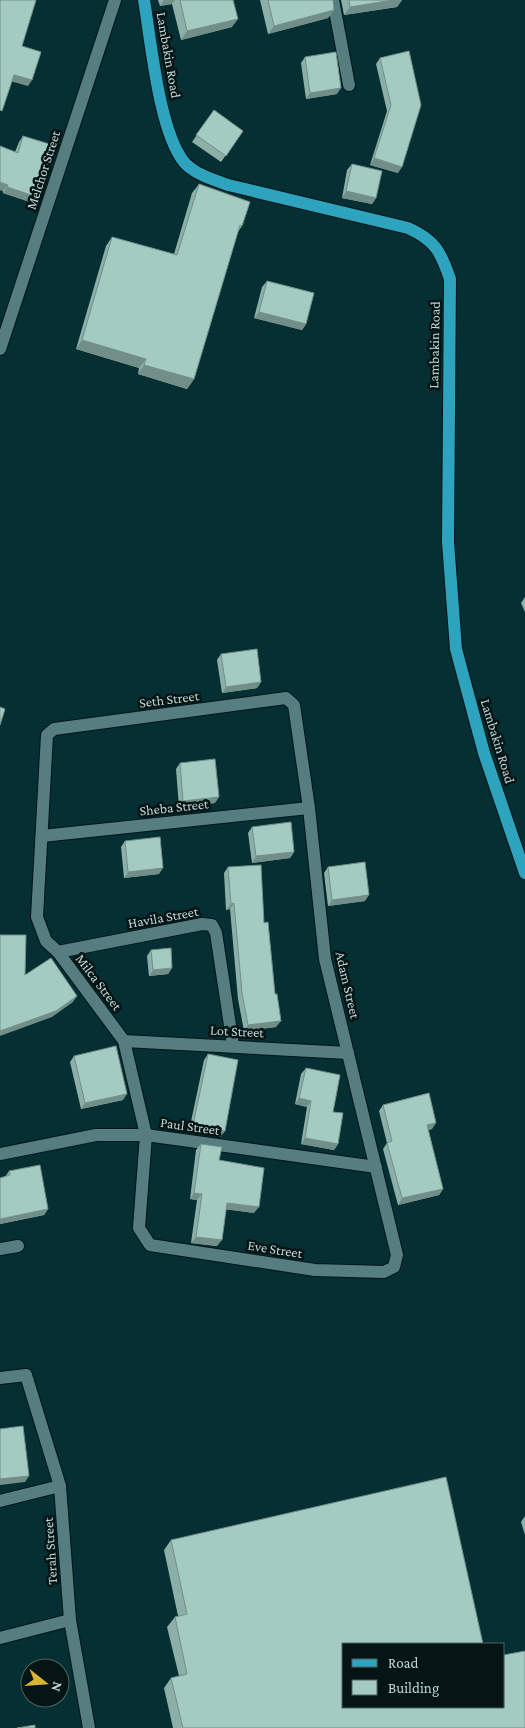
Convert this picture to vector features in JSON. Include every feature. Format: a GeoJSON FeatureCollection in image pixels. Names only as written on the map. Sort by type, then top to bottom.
{"type":"FeatureCollection","features":[{"type":"Feature","properties":{"kind":"main road","name":"Lambakin Road"},"geometry":{"type":"LineString","coordinates":[[144,0],[166,128],[185,163],[204,175],[228,185],[408,228],[422,234],[436,246],[444,260],[450,279],[448,542],[456,649],[484,753],[525,872]]}},
{"type":"Feature","properties":{"kind":"street","name":"Melchor Street"},"geometry":{"type":"LineString","coordinates":[[0,349],[116,0]]}},
{"type":"Feature","properties":{"kind":"street"},"geometry":{"type":"LineString","coordinates":[[332,0],[349,85]]}},
{"type":"Feature","properties":{"kind":"street","name":"Seth Street"},"geometry":{"type":"LineString","coordinates":[[47,735],[54,729],[286,698],[294,705]]}},
{"type":"Feature","properties":{"kind":"street","name":"Adam Street"},"geometry":{"type":"LineString","coordinates":[[294,705],[309,808],[325,958],[397,1255],[394,1267]]}},
{"type":"Feature","properties":{"kind":"street","name":"Milca Street"},"geometry":{"type":"LineString","coordinates":[[47,735],[37,917],[46,941],[58,952],[124,1040],[146,1135],[139,1228],[150,1245]]}},
{"type":"Feature","properties":{"kind":"street","name":"Sheba Street"},"geometry":{"type":"LineString","coordinates":[[42,836],[309,808]]}},
{"type":"Feature","properties":{"kind":"street","name":"Havila Street"},"geometry":{"type":"LineString","coordinates":[[58,952],[202,924],[212,925],[216,933],[233,1045]]}},
{"type":"Feature","properties":{"kind":"street","name":"Lot Street"},"geometry":{"type":"LineString","coordinates":[[124,1040],[348,1053]]}},
{"type":"Feature","properties":{"kind":"street","name":"Paul Street"},"geometry":{"type":"LineString","coordinates":[[0,1154],[96,1135],[146,1135],[376,1167]]}},
{"type":"Feature","properties":{"kind":"street","name":"Eve Street"},"geometry":{"type":"LineString","coordinates":[[150,1245],[315,1270],[384,1272],[394,1267]]}},
{"type":"Feature","properties":{"kind":"street"},"geometry":{"type":"LineString","coordinates":[[0,1249],[18,1246]]}},
{"type":"Feature","properties":{"kind":"street","name":"Terah Street"},"geometry":{"type":"LineString","coordinates":[[0,1378],[26,1375],[60,1486],[70,1620],[89,1728]]}},
{"type":"Feature","properties":{"kind":"street"},"geometry":{"type":"LineString","coordinates":[[0,1501],[60,1486]]}},
{"type":"Feature","properties":{"kind":"street"},"geometry":{"type":"LineString","coordinates":[[0,1638],[70,1620]]}},
{"type":"Feature","properties":{"kind":"building"},"geometry":{"type":"Polygon","coordinates":[[[0,0],[36,0],[22,46],[41,52],[32,80],[14,75],[2,111],[0,110],[0,0]]]}},
{"type":"Feature","properties":{"kind":"building"},"geometry":{"type":"Polygon","coordinates":[[[180,0],[233,0],[238,19],[187,31],[180,0]]]}},
{"type":"Feature","properties":{"kind":"building"},"geometry":{"type":"Polygon","coordinates":[[[268,0],[333,0],[334,10],[274,26],[268,0]]]}},
{"type":"Feature","properties":{"kind":"building"},"geometry":{"type":"Polygon","coordinates":[[[349,0],[393,0],[350,7],[349,0]]]}},
{"type":"Feature","properties":{"kind":"building"},"geometry":{"type":"Polygon","coordinates":[[[409,51],[421,105],[402,167],[374,158],[391,105],[380,58],[409,51]]]}},
{"type":"Feature","properties":{"kind":"building"},"geometry":{"type":"Polygon","coordinates":[[[336,52],[341,88],[310,93],[305,57],[336,52]]]}},
{"type":"Feature","properties":{"kind":"building"},"geometry":{"type":"Polygon","coordinates":[[[214,110],[243,131],[226,156],[196,135],[214,110]]]}},
{"type":"Feature","properties":{"kind":"building"},"geometry":{"type":"Polygon","coordinates":[[[23,136],[56,146],[40,198],[7,187],[8,185],[0,182],[0,146],[18,153],[23,136]]]}},
{"type":"Feature","properties":{"kind":"building"},"geometry":{"type":"Polygon","coordinates":[[[352,164],[382,171],[376,198],[346,191],[352,164]]]}},
{"type":"Feature","properties":{"kind":"building"},"geometry":{"type":"Polygon","coordinates":[[[199,184],[250,202],[242,226],[240,225],[194,379],[144,365],[146,359],[82,340],[112,237],[177,255],[199,184]]]}},
{"type":"Feature","properties":{"kind":"building"},"geometry":{"type":"Polygon","coordinates":[[[267,281],[314,293],[306,324],[259,312],[267,281]]]}},
{"type":"Feature","properties":{"kind":"building"},"geometry":{"type":"Polygon","coordinates":[[[257,649],[261,682],[226,687],[221,654],[257,649]]]}},
{"type":"Feature","properties":{"kind":"building"},"geometry":{"type":"Polygon","coordinates":[[[0,707],[5,709],[0,725],[0,707]]]}},
{"type":"Feature","properties":{"kind":"building"},"geometry":{"type":"Polygon","coordinates":[[[215,759],[219,797],[183,801],[180,763],[215,759]]]}},
{"type":"Feature","properties":{"kind":"building"},"geometry":{"type":"Polygon","coordinates":[[[291,822],[294,852],[256,856],[252,827],[291,822]]]}},
{"type":"Feature","properties":{"kind":"building"},"geometry":{"type":"Polygon","coordinates":[[[160,837],[163,868],[128,872],[125,841],[160,837]]]}},
{"type":"Feature","properties":{"kind":"building"},"geometry":{"type":"Polygon","coordinates":[[[365,862],[369,895],[332,900],[328,867],[365,862]]]}},
{"type":"Feature","properties":{"kind":"building"},"geometry":{"type":"Polygon","coordinates":[[[261,865],[264,923],[268,922],[275,994],[277,994],[281,1021],[248,1025],[242,993],[234,903],[231,904],[228,867],[261,865]]]}},
{"type":"Feature","properties":{"kind":"building"},"geometry":{"type":"Polygon","coordinates":[[[0,935],[26,935],[25,975],[51,958],[77,996],[56,1011],[0,1031],[0,935]]]}},
{"type":"Feature","properties":{"kind":"building"},"geometry":{"type":"Polygon","coordinates":[[[171,948],[172,968],[153,970],[151,950],[171,948]]]}},
{"type":"Feature","properties":{"kind":"building"},"geometry":{"type":"Polygon","coordinates":[[[116,1046],[127,1094],[85,1103],[74,1056],[116,1046]]]}},
{"type":"Feature","properties":{"kind":"building"},"geometry":{"type":"Polygon","coordinates":[[[208,1054],[238,1060],[225,1131],[193,1125],[208,1054]]]}},
{"type":"Feature","properties":{"kind":"building"},"geometry":{"type":"Polygon","coordinates":[[[306,1068],[340,1075],[333,1112],[343,1113],[338,1144],[305,1138],[311,1101],[299,1098],[306,1068]]]}},
{"type":"Feature","properties":{"kind":"building"},"geometry":{"type":"Polygon","coordinates":[[[429,1093],[436,1123],[427,1125],[443,1189],[402,1198],[387,1143],[392,1141],[383,1105],[429,1093]]]}},
{"type":"Feature","properties":{"kind":"building"},"geometry":{"type":"Polygon","coordinates":[[[201,1144],[222,1147],[219,1160],[264,1168],[259,1207],[227,1203],[222,1240],[196,1237],[202,1194],[194,1193],[201,1144]]]}},
{"type":"Feature","properties":{"kind":"building"},"geometry":{"type":"Polygon","coordinates":[[[40,1165],[48,1209],[0,1219],[0,1178],[10,1175],[9,1171],[40,1165]]]}},
{"type":"Feature","properties":{"kind":"building"},"geometry":{"type":"Polygon","coordinates":[[[23,1426],[29,1476],[0,1479],[0,1429],[23,1426]]]}},
{"type":"Feature","properties":{"kind":"building"},"geometry":{"type":"Polygon","coordinates":[[[446,1477],[483,1643],[342,1643],[342,1708],[505,1708],[505,1655],[525,1651],[525,1728],[183,1728],[171,1678],[187,1674],[175,1617],[187,1614],[171,1540],[446,1477]]]}},
{"type":"Feature","properties":{"kind":"building"},"geometry":{"type":"Polygon","coordinates":[[[35,1725],[35,1728],[17,1728],[35,1725]]]}}]}
